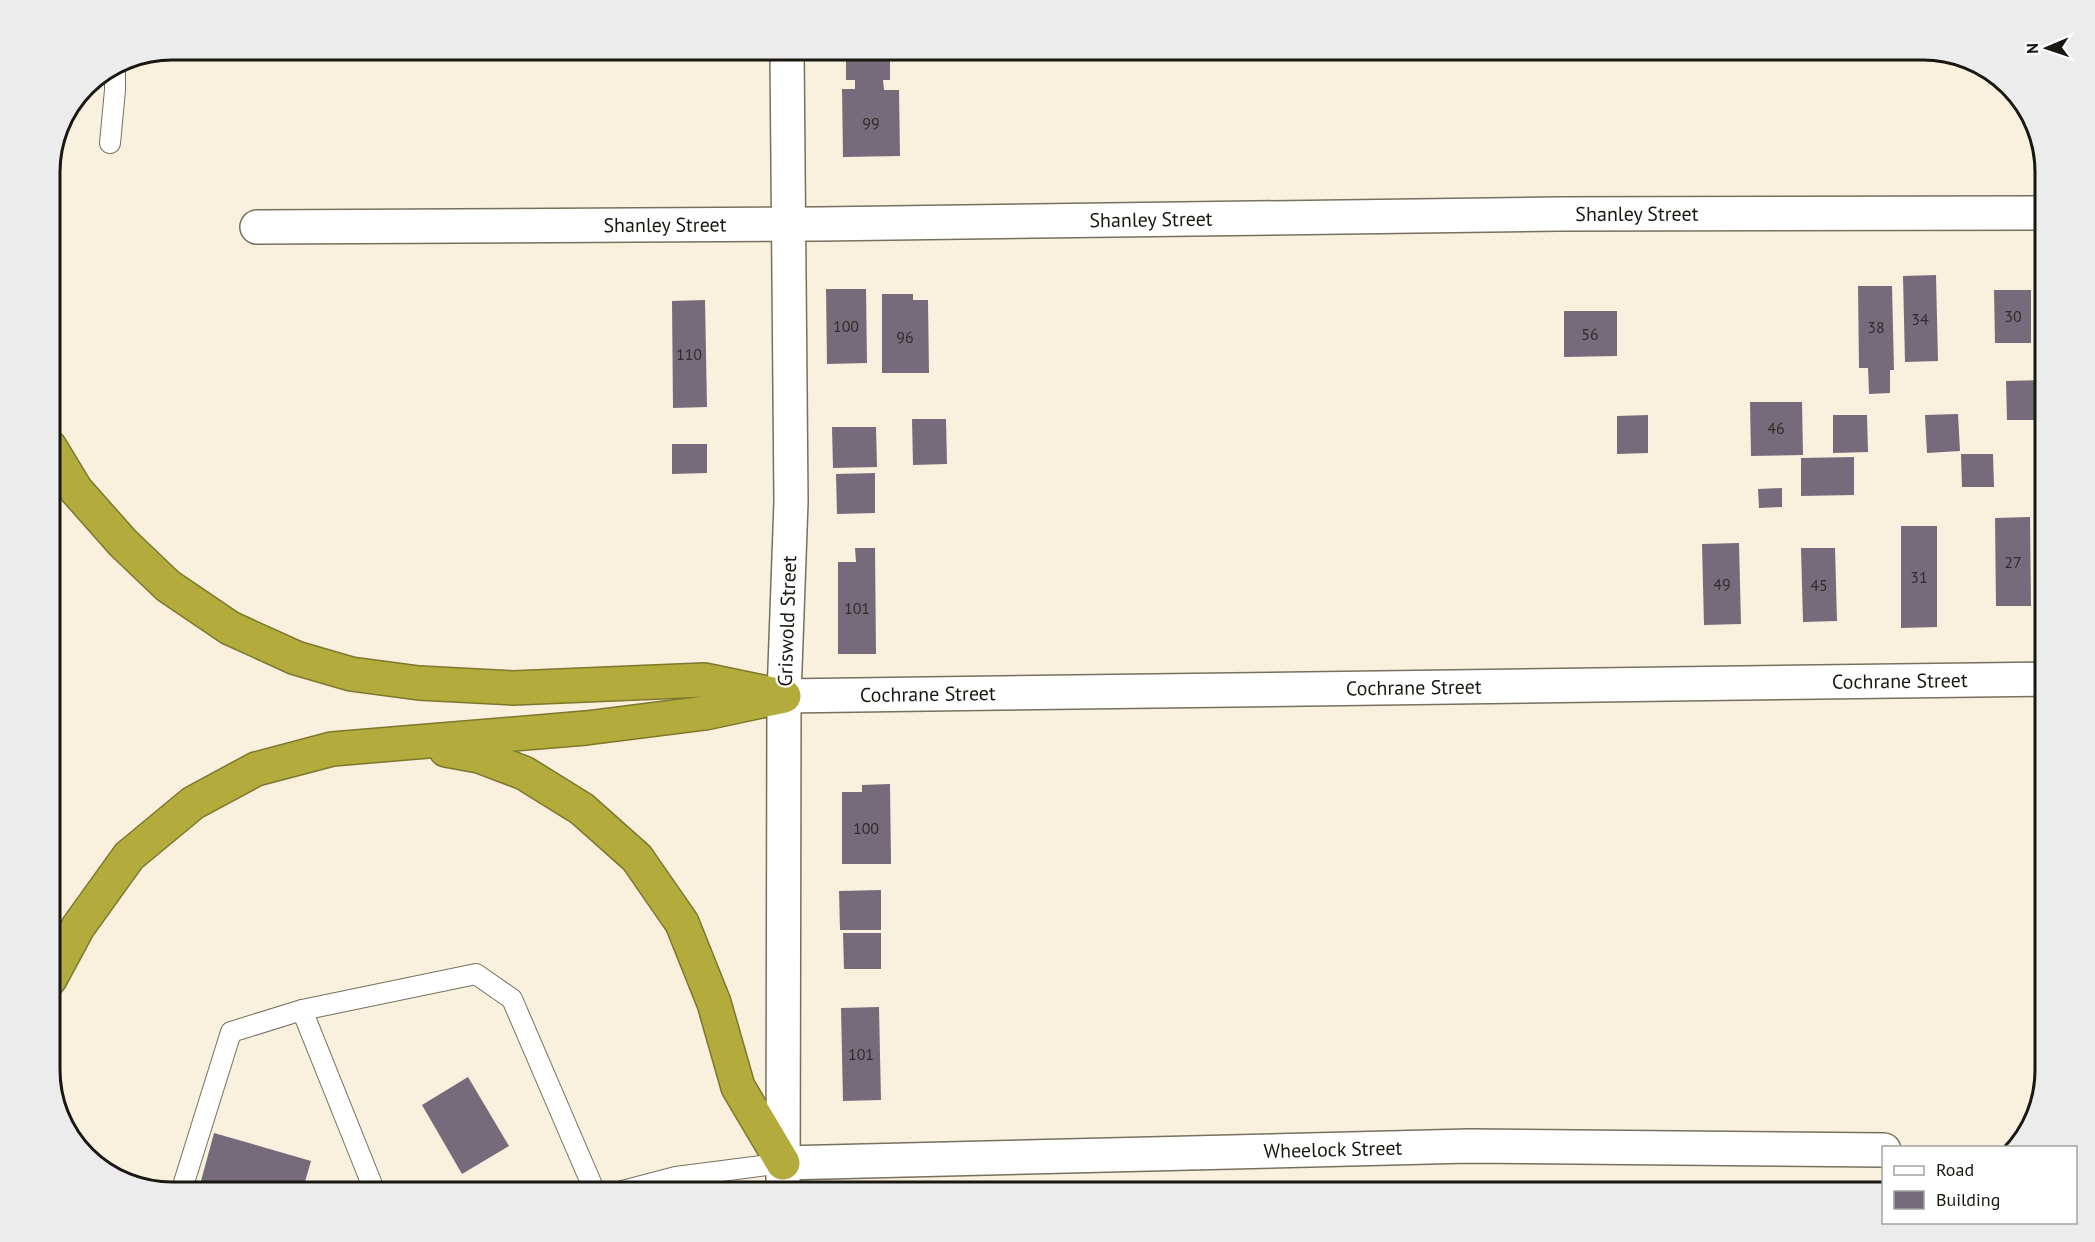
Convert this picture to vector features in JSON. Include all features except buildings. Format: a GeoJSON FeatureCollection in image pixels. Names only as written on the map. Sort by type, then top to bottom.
{"type":"FeatureCollection","features":[{"type":"Feature","properties":{"kind":"highway"},"geometry":{"type":"LineString","coordinates":[[60,464],[76,490],[123,543],[168,586],[230,628],[296,658],[351,674],[419,683],[513,688],[704,680],[784,696]]}},
{"type":"Feature","properties":{"kind":"highway"},"geometry":{"type":"LineString","coordinates":[[60,960],[78,927],[129,856],[193,803],[256,769],[332,749],[586,728],[705,713],[784,696]]}},
{"type":"Feature","properties":{"kind":"highway"},"geometry":{"type":"LineString","coordinates":[[412,743],[478,756],[524,773],[582,809],[637,858],[682,922],[714,1003],[738,1087],[783,1178]]}},
{"type":"Feature","properties":{"kind":"street","name":"Griswold Street"},"geometry":{"type":"LineString","coordinates":[[783,1178],[784,696],[791,502],[787,60]]}},
{"type":"Feature","properties":{"kind":"street","name":"Shanley Street"},"geometry":{"type":"LineString","coordinates":[[257,227],[788,224],[1558,214],[2035,213]]}},
{"type":"Feature","properties":{"kind":"street","name":"Cochrane Street"},"geometry":{"type":"LineString","coordinates":[[784,696],[2035,679]]}},
{"type":"Feature","properties":{"kind":"street","name":"Wheelock Street"},"geometry":{"type":"LineString","coordinates":[[783,1178],[1469,1146],[1882,1150]]}},
{"type":"Feature","properties":{"kind":"lane"},"geometry":{"type":"LineString","coordinates":[[110,144],[115,76]]}},
{"type":"Feature","properties":{"kind":"lane"},"geometry":{"type":"LineString","coordinates":[[183,1182],[231,1032],[302,1010],[476,974],[512,999],[592,1182]]}},
{"type":"Feature","properties":{"kind":"lane"},"geometry":{"type":"LineString","coordinates":[[302,1010],[371,1182]]}},
{"type":"Feature","properties":{"kind":"lane"},"geometry":{"type":"LineString","coordinates":[[660,1182],[676,1178],[783,1178]]}}]}
